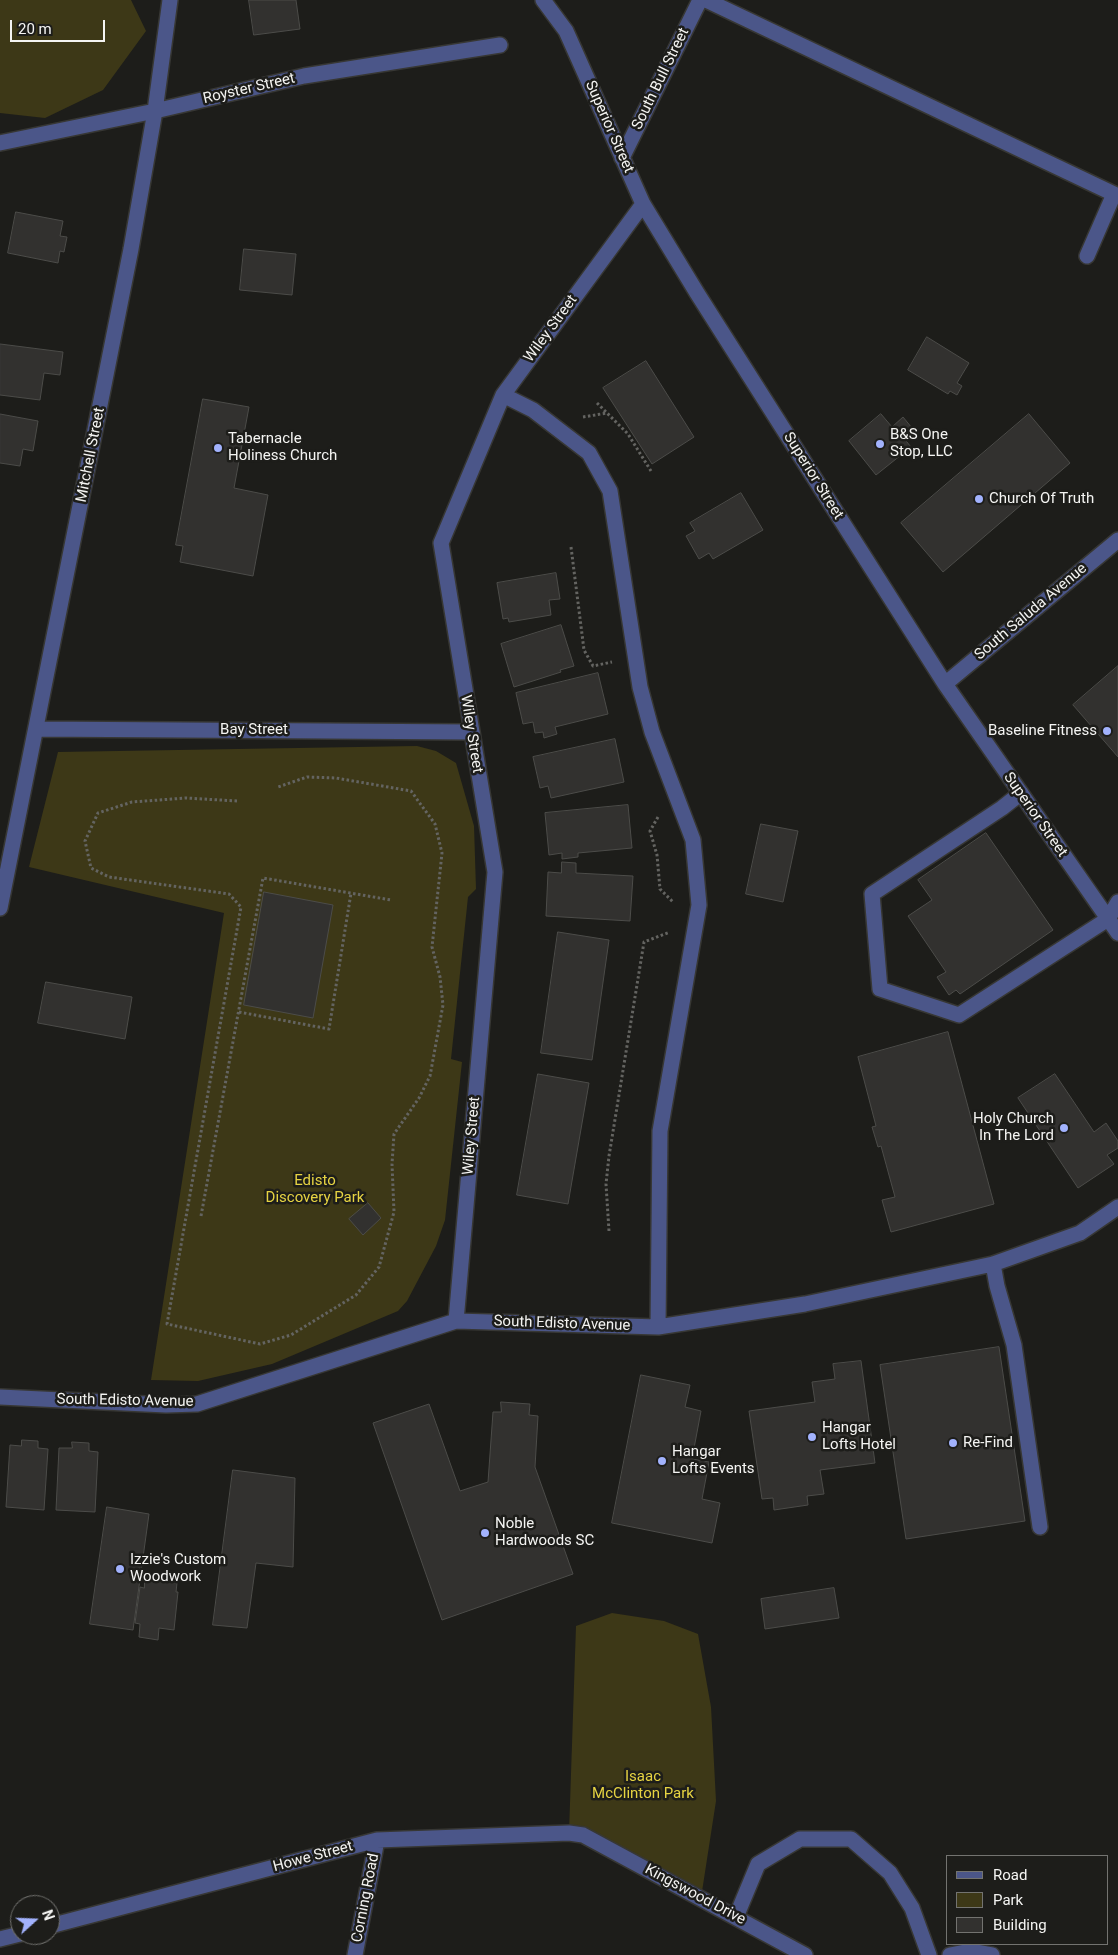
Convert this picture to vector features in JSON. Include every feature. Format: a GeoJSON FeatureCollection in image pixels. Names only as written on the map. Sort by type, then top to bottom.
{"type":"FeatureCollection","features":[{"type":"Feature","properties":{"kind":"street","name":"Mitchell Street"},"geometry":{"type":"LineString","coordinates":[[0,908],[131,249],[155,111],[170,0]]}},
{"type":"Feature","properties":{"kind":"street","name":"Superior Street"},"geometry":{"type":"LineString","coordinates":[[543,0],[566,31],[643,204],[697,293],[945,684],[1118,933]]}},
{"type":"Feature","properties":{"kind":"street","name":"South Bull Street"},"geometry":{"type":"LineString","coordinates":[[622,158],[700,0]]}},
{"type":"Feature","properties":{"kind":"street"},"geometry":{"type":"LineString","coordinates":[[706,0],[1116,190],[1087,256]]}},
{"type":"Feature","properties":{"kind":"street","name":"Royster Street"},"geometry":{"type":"LineString","coordinates":[[0,143],[155,111],[304,76],[500,45]]}},
{"type":"Feature","properties":{"kind":"street","name":"Wiley Street"},"geometry":{"type":"LineString","coordinates":[[456,1321],[495,872],[441,543],[502,395],[643,204]]}},
{"type":"Feature","properties":{"kind":"street"},"geometry":{"type":"LineString","coordinates":[[502,395],[533,410],[588,453],[610,491],[640,687],[652,732],[693,840],[699,905],[660,1131],[658,1327]]}},
{"type":"Feature","properties":{"kind":"street","name":"South Saluda Avenue"},"geometry":{"type":"LineString","coordinates":[[945,684],[1118,540]]}},
{"type":"Feature","properties":{"kind":"street","name":"Bay Street"},"geometry":{"type":"LineString","coordinates":[[37,729],[471,732]]}},
{"type":"Feature","properties":{"kind":"street"},"geometry":{"type":"LineString","coordinates":[[1020,793],[1002,808],[872,894],[880,989],[959,1015],[1108,919],[1118,902]]}},
{"type":"Feature","properties":{"kind":"street","name":"South Edisto Avenue"},"geometry":{"type":"LineString","coordinates":[[0,1397],[166,1405],[197,1404],[456,1321],[658,1327],[805,1304],[993,1264],[1080,1233],[1118,1207]]}},
{"type":"Feature","properties":{"kind":"street"},"geometry":{"type":"LineString","coordinates":[[993,1264],[997,1286],[1014,1345],[1040,1527]]}},
{"type":"Feature","properties":{"kind":"street","name":"Howe Street"},"geometry":{"type":"LineString","coordinates":[[60,1923],[377,1840],[569,1833],[583,1835]]}},
{"type":"Feature","properties":{"kind":"street","name":"Kingswood Drive"},"geometry":{"type":"LineString","coordinates":[[583,1835],[806,1955]]}},
{"type":"Feature","properties":{"kind":"street"},"geometry":{"type":"LineString","coordinates":[[736,1917],[758,1864],[800,1839],[851,1839],[890,1873],[912,1908],[929,1955]]}},
{"type":"Feature","properties":{"kind":"street","name":"Corning Road"},"geometry":{"type":"LineString","coordinates":[[355,1955],[377,1840]]}},
{"type":"Feature","properties":{"kind":"street"},"geometry":{"type":"LineString","coordinates":[[950,1955],[970,1951],[992,1955]]}},
{"type":"Feature","properties":{"kind":"path"},"geometry":{"type":"LineString","coordinates":[[597,403],[628,434],[651,471]]}},
{"type":"Feature","properties":{"kind":"path"},"geometry":{"type":"LineString","coordinates":[[571,547],[584,650],[593,666],[617,661]]}},
{"type":"Feature","properties":{"kind":"path"},"geometry":{"type":"LineString","coordinates":[[237,801],[186,798],[132,802],[98,813],[85,841],[91,868],[109,877],[228,894],[241,907],[167,1324],[260,1344],[292,1335],[356,1296],[379,1267],[394,1212],[392,1164],[394,1134],[419,1098],[430,1076],[443,1005],[440,978],[432,947],[442,853],[435,824],[411,791],[336,778],[308,777],[278,787]]}},
{"type":"Feature","properties":{"kind":"path"},"geometry":{"type":"LineString","coordinates":[[660,815],[650,831],[658,855],[660,889],[676,905]]}},
{"type":"Feature","properties":{"kind":"path"},"geometry":{"type":"LineString","coordinates":[[201,1216],[263,878],[391,900]]}},
{"type":"Feature","properties":{"kind":"path"},"geometry":{"type":"LineString","coordinates":[[238,1012],[329,1029],[352,893]]}},
{"type":"Feature","properties":{"kind":"path"},"geometry":{"type":"LineString","coordinates":[[609,1231],[606,1184],[609,1156],[644,942],[677,930]]}},
{"type":"Feature","properties":{"kind":"green space"},"geometry":{"type":"Polygon","coordinates":[[[0,0],[131,0],[146,31],[103,90],[45,118],[0,113],[0,0]]]}},
{"type":"Feature","properties":{"kind":"green space","name":"Edisto Discovery Park"},"geometry":{"type":"Polygon","coordinates":[[[417,746],[436,751],[456,763],[474,826],[476,889],[468,897],[451,1059],[462,1062],[445,1220],[436,1246],[407,1301],[398,1311],[272,1364],[198,1381],[151,1380],[224,913],[29,867],[58,752],[417,746]]]}},
{"type":"Feature","properties":{"kind":"green space","name":"Isaac McClinton Park"},"geometry":{"type":"Polygon","coordinates":[[[612,1613],[664,1621],[698,1634],[711,1707],[716,1801],[701,1898],[569,1833],[576,1626],[612,1613]]]}},
{"type":"Feature","properties":{"kind":"building"},"geometry":{"type":"Polygon","coordinates":[[[249,0],[296,0],[300,29],[254,35],[249,0]]]}},
{"type":"Feature","properties":{"kind":"building"},"geometry":{"type":"Polygon","coordinates":[[[16,212],[63,221],[60,236],[67,237],[64,252],[60,251],[58,263],[8,253],[16,212]]]}},
{"type":"Feature","properties":{"kind":"building"},"geometry":{"type":"Polygon","coordinates":[[[244,249],[296,254],[292,295],[240,290],[244,249]]]}},
{"type":"Feature","properties":{"kind":"building"},"geometry":{"type":"Polygon","coordinates":[[[927,337],[969,363],[957,383],[962,386],[957,395],[950,391],[948,394],[908,370],[927,337]]]}},
{"type":"Feature","properties":{"kind":"building"},"geometry":{"type":"Polygon","coordinates":[[[0,344],[63,352],[60,375],[44,373],[40,400],[0,395],[0,344]]]}},
{"type":"Feature","properties":{"kind":"building"},"geometry":{"type":"Polygon","coordinates":[[[646,361],[694,437],[652,464],[603,388],[646,361]]]}},
{"type":"Feature","properties":{"kind":"building","name":"Tabernacle Holiness Church"},"geometry":{"type":"Polygon","coordinates":[[[203,399],[249,407],[234,488],[268,495],[253,576],[180,562],[183,546],[176,545],[203,399]]]}},
{"type":"Feature","properties":{"kind":"building"},"geometry":{"type":"Polygon","coordinates":[[[0,414],[38,421],[33,451],[23,449],[20,466],[0,463],[0,414]]]}},
{"type":"Feature","properties":{"kind":"building","name":"B&S One Stop, LLC"},"geometry":{"type":"Polygon","coordinates":[[[881,414],[892,427],[903,417],[912,428],[902,436],[911,447],[876,475],[849,441],[881,414]]]}},
{"type":"Feature","properties":{"kind":"building","name":"Church Of Truth"},"geometry":{"type":"Polygon","coordinates":[[[1029,414],[1070,463],[943,572],[901,523],[1029,414]]]}},
{"type":"Feature","properties":{"kind":"building"},"geometry":{"type":"Polygon","coordinates":[[[741,493],[763,530],[713,559],[709,553],[699,559],[686,536],[695,531],[690,523],[741,493]]]}},
{"type":"Feature","properties":{"kind":"building"},"geometry":{"type":"Polygon","coordinates":[[[556,573],[560,599],[549,600],[551,615],[509,622],[508,618],[503,619],[497,583],[556,573]]]}},
{"type":"Feature","properties":{"kind":"building"},"geometry":{"type":"Polygon","coordinates":[[[561,625],[574,666],[514,687],[501,644],[561,625]]]}},
{"type":"Feature","properties":{"kind":"building","name":"Baseline Fitness"},"geometry":{"type":"Polygon","coordinates":[[[1118,666],[1118,757],[1073,705],[1118,666]]]}},
{"type":"Feature","properties":{"kind":"building"},"geometry":{"type":"Polygon","coordinates":[[[598,673],[608,714],[555,727],[557,734],[544,738],[543,732],[535,733],[533,722],[523,724],[516,693],[598,673]]]}},
{"type":"Feature","properties":{"kind":"building"},"geometry":{"type":"Polygon","coordinates":[[[615,739],[624,782],[551,798],[548,786],[540,788],[533,757],[615,739]]]}},
{"type":"Feature","properties":{"kind":"building"},"geometry":{"type":"Polygon","coordinates":[[[628,805],[632,848],[578,853],[578,857],[562,859],[562,853],[549,855],[545,813],[628,805]]]}},
{"type":"Feature","properties":{"kind":"building"},"geometry":{"type":"Polygon","coordinates":[[[761,824],[798,831],[783,902],[746,894],[761,824]]]}},
{"type":"Feature","properties":{"kind":"building"},"geometry":{"type":"Polygon","coordinates":[[[986,833],[1053,930],[960,994],[956,990],[949,995],[937,977],[946,972],[908,916],[932,900],[918,880],[986,833]]]}},
{"type":"Feature","properties":{"kind":"building"},"geometry":{"type":"Polygon","coordinates":[[[562,862],[576,863],[576,873],[633,876],[630,921],[546,916],[548,872],[561,873],[562,862]]]}},
{"type":"Feature","properties":{"kind":"building"},"geometry":{"type":"Polygon","coordinates":[[[264,892],[333,905],[313,1018],[244,1005],[264,892]]]}},
{"type":"Feature","properties":{"kind":"building"},"geometry":{"type":"Polygon","coordinates":[[[558,932],[609,940],[592,1060],[541,1053],[558,932]]]}},
{"type":"Feature","properties":{"kind":"building"},"geometry":{"type":"Polygon","coordinates":[[[46,982],[132,997],[125,1039],[38,1023],[46,982]]]}},
{"type":"Feature","properties":{"kind":"building"},"geometry":{"type":"Polygon","coordinates":[[[948,1032],[994,1204],[891,1232],[882,1200],[895,1197],[881,1146],[878,1147],[872,1127],[876,1126],[858,1057],[948,1032]]]}},
{"type":"Feature","properties":{"kind":"building"},"geometry":{"type":"Polygon","coordinates":[[[538,1074],[589,1083],[568,1204],[517,1195],[538,1074]]]}},
{"type":"Feature","properties":{"kind":"building","name":"Holy Church In The Lord"},"geometry":{"type":"Polygon","coordinates":[[[1055,1074],[1094,1132],[1106,1123],[1118,1141],[1118,1148],[1107,1155],[1114,1164],[1078,1188],[1018,1098],[1055,1074]]]}},
{"type":"Feature","properties":{"kind":"building"},"geometry":{"type":"Polygon","coordinates":[[[368,1203],[381,1218],[363,1235],[349,1219],[368,1203]]]}},
{"type":"Feature","properties":{"kind":"building","name":"Re-Find"},"geometry":{"type":"Polygon","coordinates":[[[999,1347],[1025,1521],[906,1539],[880,1365],[999,1347]]]}},
{"type":"Feature","properties":{"kind":"building","name":"Hangar Lofts Hotel"},"geometry":{"type":"Polygon","coordinates":[[[861,1361],[875,1463],[820,1470],[824,1494],[807,1496],[808,1505],[774,1510],[773,1498],[762,1499],[749,1411],[815,1402],[812,1382],[835,1379],[833,1364],[861,1361]]]}},
{"type":"Feature","properties":{"kind":"building","name":"Hangar Lofts Events"},"geometry":{"type":"Polygon","coordinates":[[[641,1375],[690,1385],[685,1407],[701,1411],[692,1459],[709,1462],[702,1499],[720,1503],[712,1543],[612,1523],[641,1375]]]}},
{"type":"Feature","properties":{"kind":"building","name":"Noble Hardwoods SC"},"geometry":{"type":"Polygon","coordinates":[[[501,1402],[530,1404],[529,1415],[538,1416],[535,1467],[573,1574],[442,1620],[373,1423],[429,1404],[460,1491],[488,1482],[493,1412],[501,1412],[501,1402]]]}},
{"type":"Feature","properties":{"kind":"building"},"geometry":{"type":"Polygon","coordinates":[[[22,1440],[38,1441],[38,1448],[48,1449],[44,1510],[6,1507],[10,1445],[21,1446],[22,1440]]]}},
{"type":"Feature","properties":{"kind":"building"},"geometry":{"type":"Polygon","coordinates":[[[72,1442],[89,1443],[89,1451],[98,1452],[95,1512],[56,1510],[59,1448],[72,1448],[72,1442]]]}},
{"type":"Feature","properties":{"kind":"building"},"geometry":{"type":"Polygon","coordinates":[[[233,1470],[295,1478],[293,1567],[256,1563],[247,1628],[213,1625],[233,1470]]]}},
{"type":"Feature","properties":{"kind":"building","name":"Izzie's Custom Woodwork"},"geometry":{"type":"Polygon","coordinates":[[[107,1507],[149,1514],[133,1630],[90,1624],[107,1507]]]}},
{"type":"Feature","properties":{"kind":"building"},"geometry":{"type":"Polygon","coordinates":[[[145,1579],[177,1583],[176,1592],[178,1592],[174,1630],[159,1628],[158,1640],[139,1637],[140,1624],[135,1623],[140,1587],[144,1588],[145,1579]]]}},
{"type":"Feature","properties":{"kind":"building"},"geometry":{"type":"Polygon","coordinates":[[[834,1588],[839,1618],[765,1629],[761,1599],[834,1588]]]}},
{"type":"Feature","properties":{"kind":"place","name":"B&S One Stop, LLC"},"geometry":{"type":"Point","coordinates":[880,444]}},
{"type":"Feature","properties":{"kind":"place","name":"Tabernacle Holiness Church"},"geometry":{"type":"Point","coordinates":[218,448]}},
{"type":"Feature","properties":{"kind":"place","name":"Church Of Truth"},"geometry":{"type":"Point","coordinates":[979,499]}},
{"type":"Feature","properties":{"kind":"place","name":"Baseline Fitness"},"geometry":{"type":"Point","coordinates":[1107,731]}},
{"type":"Feature","properties":{"kind":"place","name":"Holy Church In The Lord"},"geometry":{"type":"Point","coordinates":[1064,1128]}},
{"type":"Feature","properties":{"kind":"place","name":"Hangar Lofts Hotel"},"geometry":{"type":"Point","coordinates":[812,1437]}},
{"type":"Feature","properties":{"kind":"place","name":"Re-Find"},"geometry":{"type":"Point","coordinates":[953,1443]}},
{"type":"Feature","properties":{"kind":"place","name":"Hangar Lofts Events"},"geometry":{"type":"Point","coordinates":[662,1461]}},
{"type":"Feature","properties":{"kind":"place","name":"Noble Hardwoods SC"},"geometry":{"type":"Point","coordinates":[485,1533]}},
{"type":"Feature","properties":{"kind":"place","name":"Izzie's Custom Woodwork"},"geometry":{"type":"Point","coordinates":[120,1569]}}]}
